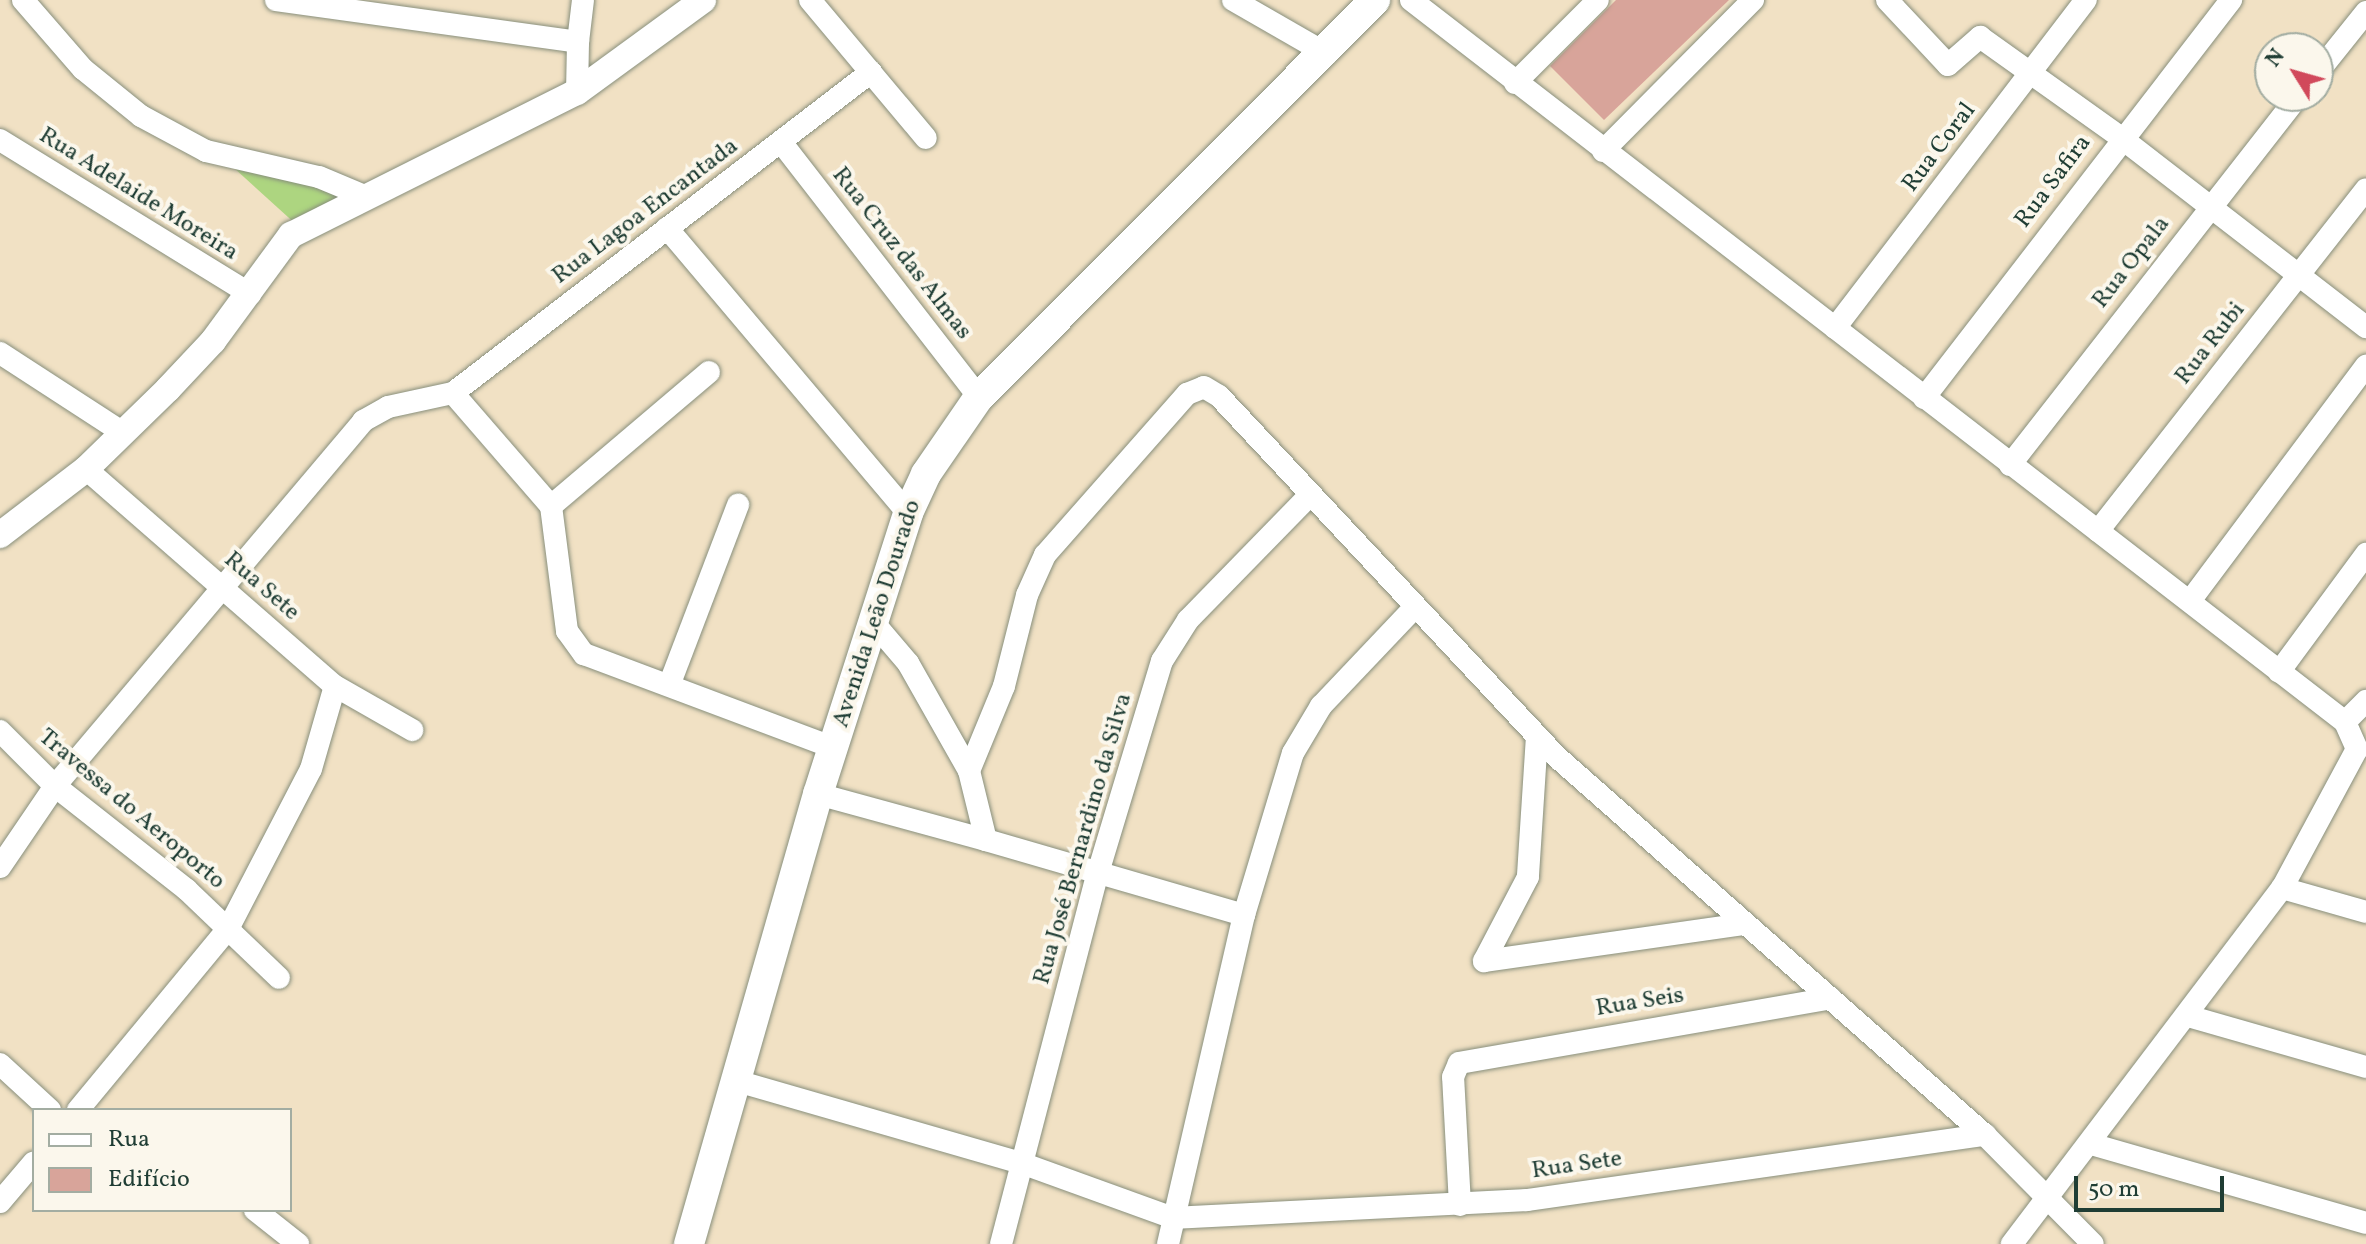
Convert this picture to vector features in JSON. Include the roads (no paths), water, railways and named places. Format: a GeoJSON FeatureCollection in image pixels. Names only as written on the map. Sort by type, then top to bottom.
{"type":"FeatureCollection","features":[{"type":"Feature","properties":{"kind":"main road","name":"Avenida Leão Dourado"},"geometry":{"type":"LineString","coordinates":[[689,1244],[818,794],[908,513],[926,474],[979,397],[1327,54],[1375,0]]}},
{"type":"Feature","properties":{"kind":"street"},"geometry":{"type":"LineString","coordinates":[[23,0],[83,69],[153,123],[206,151],[319,177],[362,195]]}},
{"type":"Feature","properties":{"kind":"street"},"geometry":{"type":"LineString","coordinates":[[276,0],[578,42]]}},
{"type":"Feature","properties":{"kind":"street"},"geometry":{"type":"LineString","coordinates":[[577,92],[583,0]]}},
{"type":"Feature","properties":{"kind":"street"},"geometry":{"type":"LineString","coordinates":[[0,535],[86,469],[213,341],[291,235],[362,195],[577,92],[703,0]]}},
{"type":"Feature","properties":{"kind":"street"},"geometry":{"type":"LineString","coordinates":[[810,0],[926,138]]}},
{"type":"Feature","properties":{"kind":"street"},"geometry":{"type":"LineString","coordinates":[[1233,0],[1327,54]]}},
{"type":"Feature","properties":{"kind":"street"},"geometry":{"type":"LineString","coordinates":[[1411,0],[2345,722],[2363,747],[2282,888],[2091,1144],[2046,1194],[2012,1244]]}},
{"type":"Feature","properties":{"kind":"street"},"geometry":{"type":"LineString","coordinates":[[1515,83],[1598,0]]}},
{"type":"Feature","properties":{"kind":"street"},"geometry":{"type":"LineString","coordinates":[[1603,151],[1753,0]]}},
{"type":"Feature","properties":{"kind":"street"},"geometry":{"type":"LineString","coordinates":[[1887,0],[1943,63],[1958,60],[1980,37],[2120,137],[2366,327]]}},
{"type":"Feature","properties":{"kind":"street","name":"Rua Coral"},"geometry":{"type":"LineString","coordinates":[[1835,328],[2086,0]]}},
{"type":"Feature","properties":{"kind":"street","name":"Rua Safira"},"geometry":{"type":"LineString","coordinates":[[1924,398],[2120,137],[2231,0]]}},
{"type":"Feature","properties":{"kind":"street"},"geometry":{"type":"LineString","coordinates":[[2334,52],[2366,12]]}},
{"type":"Feature","properties":{"kind":"street","name":"Rua Lagoa Encantada"},"geometry":{"type":"LineString","coordinates":[[453,393],[871,72]]}},
{"type":"Feature","properties":{"kind":"street","name":"Rua Opala"},"geometry":{"type":"LineString","coordinates":[[2010,465],[2285,112]]}},
{"type":"Feature","properties":{"kind":"street","name":"Rua Adelaide Moreira"},"geometry":{"type":"LineString","coordinates":[[0,140],[250,294]]}},
{"type":"Feature","properties":{"kind":"street","name":"Rua Cruz das Almas"},"geometry":{"type":"LineString","coordinates":[[781,142],[979,397]]}},
{"type":"Feature","properties":{"kind":"street","name":"Rua Rubi"},"geometry":{"type":"LineString","coordinates":[[2098,531],[2366,189]]}},
{"type":"Feature","properties":{"kind":"street"},"geometry":{"type":"LineString","coordinates":[[667,228],[908,513]]}},
{"type":"Feature","properties":{"kind":"street"},"geometry":{"type":"LineString","coordinates":[[0,353],[123,433]]}},
{"type":"Feature","properties":{"kind":"street"},"geometry":{"type":"LineString","coordinates":[[2190,601],[2366,366]]}},
{"type":"Feature","properties":{"kind":"street"},"geometry":{"type":"LineString","coordinates":[[551,506],[709,372]]}},
{"type":"Feature","properties":{"kind":"street"},"geometry":{"type":"LineString","coordinates":[[969,771],[1000,697],[1027,595],[1045,555],[1187,394],[1197,388],[1212,390],[1308,497],[1537,736],[1744,924],[1985,1135],[2094,1243]]}},
{"type":"Feature","properties":{"kind":"street"},"geometry":{"type":"LineString","coordinates":[[0,867],[55,786],[224,589],[331,453],[363,421],[388,407],[453,393],[551,506],[567,631],[584,654],[670,683],[834,748]]}},
{"type":"Feature","properties":{"kind":"street","name":"Rua Sete"},"geometry":{"type":"LineString","coordinates":[[86,469],[335,686],[412,730]]}},
{"type":"Feature","properties":{"kind":"street","name":"Rua José Bernardino da Silva"},"geometry":{"type":"LineString","coordinates":[[1001,1244],[1097,876],[1171,643],[1308,497]]}},
{"type":"Feature","properties":{"kind":"street"},"geometry":{"type":"LineString","coordinates":[[670,683],[738,505]]}},
{"type":"Feature","properties":{"kind":"street"},"geometry":{"type":"LineString","coordinates":[[2279,672],[2366,554]]}},
{"type":"Feature","properties":{"kind":"street"},"geometry":{"type":"LineString","coordinates":[[1168,1244],[1244,915],[1304,731],[1321,706],[1414,608]]}},
{"type":"Feature","properties":{"kind":"street"},"geometry":{"type":"LineString","coordinates":[[873,622],[908,663],[969,771],[986,840]]}},
{"type":"Feature","properties":{"kind":"street"},"geometry":{"type":"LineString","coordinates":[[80,1108],[228,929],[311,769],[335,686]]}},
{"type":"Feature","properties":{"kind":"street"},"geometry":{"type":"LineString","coordinates":[[2345,722],[2366,701]]}},
{"type":"Feature","properties":{"kind":"street","name":"Travessa do Aeroporto"},"geometry":{"type":"LineString","coordinates":[[0,731],[55,786],[228,929],[279,978]]}},
{"type":"Feature","properties":{"kind":"street"},"geometry":{"type":"LineString","coordinates":[[1537,736],[1528,877],[1484,961],[1744,924]]}},
{"type":"Feature","properties":{"kind":"street"},"geometry":{"type":"LineString","coordinates":[[818,794],[986,840],[1097,876],[1244,915]]}},
{"type":"Feature","properties":{"kind":"street"},"geometry":{"type":"LineString","coordinates":[[2282,888],[2366,912]]}},
{"type":"Feature","properties":{"kind":"street","name":"Rua Seis"},"geometry":{"type":"LineString","coordinates":[[1460,1205],[1453,1077],[1459,1063],[1830,998]]}},
{"type":"Feature","properties":{"kind":"street"},"geometry":{"type":"LineString","coordinates":[[2188,1016],[2366,1067]]}},
{"type":"Feature","properties":{"kind":"street"},"geometry":{"type":"LineString","coordinates":[[0,1064],[48,1108]]}},
{"type":"Feature","properties":{"kind":"street"},"geometry":{"type":"LineString","coordinates":[[737,1081],[1024,1164],[1173,1218]]}},
{"type":"Feature","properties":{"kind":"street","name":"Rua Sete"},"geometry":{"type":"LineString","coordinates":[[1173,1218],[1460,1205],[1985,1135]]}},
{"type":"Feature","properties":{"kind":"street"},"geometry":{"type":"LineString","coordinates":[[2091,1144],[2366,1223]]}},
{"type":"Feature","properties":{"kind":"street"},"geometry":{"type":"LineString","coordinates":[[0,1202],[32,1164]]}},
{"type":"Feature","properties":{"kind":"street"},"geometry":{"type":"LineString","coordinates":[[258,1212],[298,1244]]}}]}
